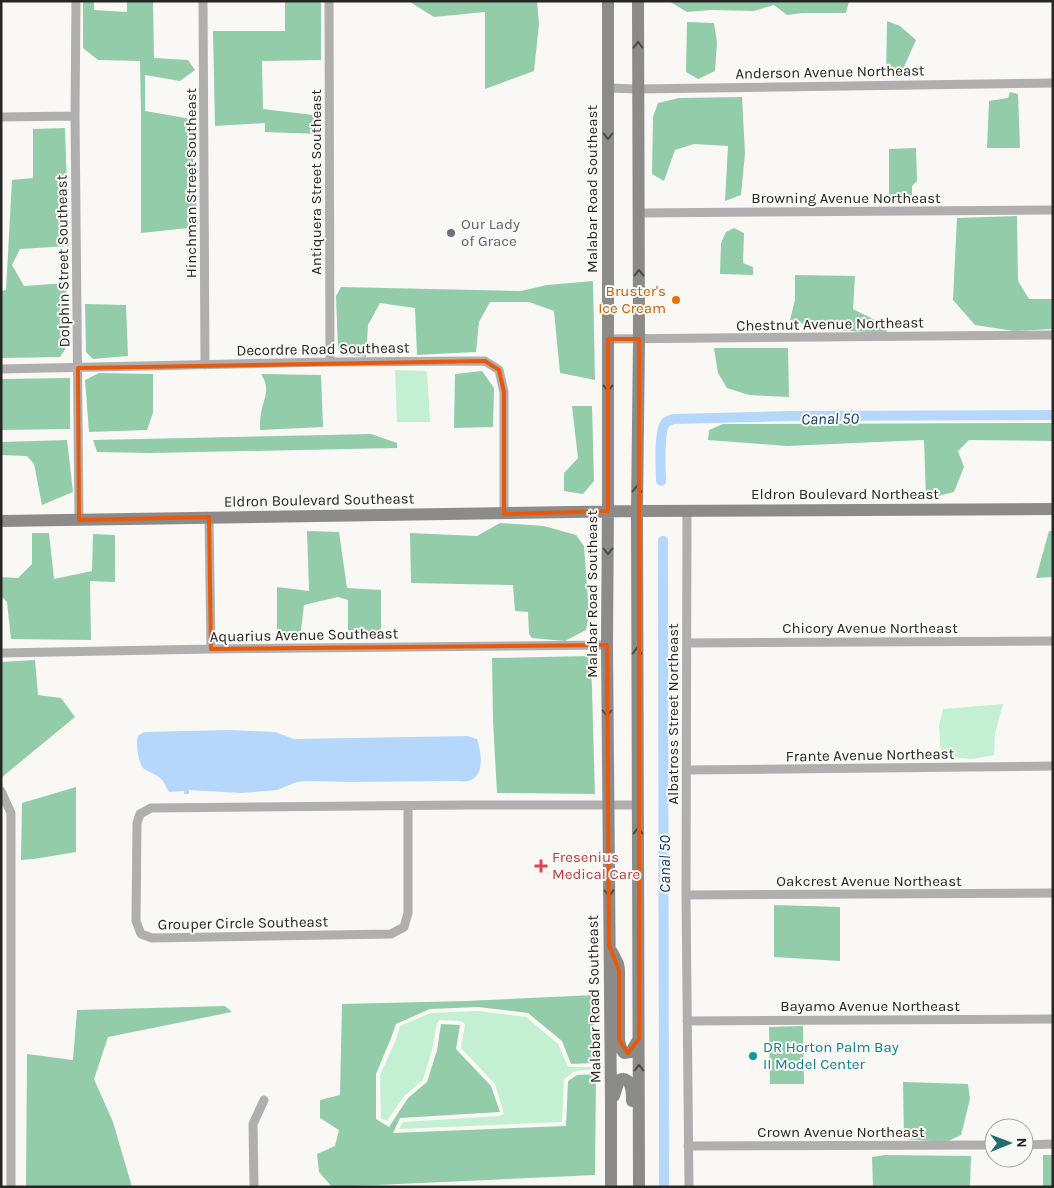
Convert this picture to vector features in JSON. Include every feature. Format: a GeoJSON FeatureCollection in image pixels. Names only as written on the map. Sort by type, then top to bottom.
{"type":"FeatureCollection","features":[{"type":"Feature","properties":{"kind":"main road","name":"Malabar Road Southeast"},"geometry":{"type":"LineString","coordinates":[[608,1],[607,645],[611,1185]]}},
{"type":"Feature","properties":{"kind":"main road"},"geometry":{"type":"LineString","coordinates":[[638,1],[639,1185]]}},
{"type":"Feature","properties":{"kind":"main road","name":"Eldron Boulevard Northeast"},"geometry":{"type":"LineString","coordinates":[[637,511],[1053,509]]}},
{"type":"Feature","properties":{"kind":"main road","name":"Eldron Boulevard Southeast"},"geometry":{"type":"LineString","coordinates":[[1,521],[637,511]]}},
{"type":"Feature","properties":{"kind":"main road"},"geometry":{"type":"LineString","coordinates":[[609,945],[618,964],[619,1040],[621,1049],[624,1053],[628,1054],[639,1039]]}},
{"type":"Feature","properties":{"kind":"main road"},"geometry":{"type":"LineString","coordinates":[[611,1105],[619,1080],[626,1080],[632,1090],[632,1162],[639,1185]]}},
{"type":"Feature","properties":{"kind":"street","name":"Dolphin Street Southeast"},"geometry":{"type":"LineString","coordinates":[[76,1],[75,116],[79,520]]}},
{"type":"Feature","properties":{"kind":"street","name":"Hinchman Street Southeast"},"geometry":{"type":"LineString","coordinates":[[204,1],[205,365]]}},
{"type":"Feature","properties":{"kind":"street","name":"Antiquera Street Southeast"},"geometry":{"type":"LineString","coordinates":[[330,1],[330,362]]}},
{"type":"Feature","properties":{"kind":"street","name":"Anderson Avenue Northeast"},"geometry":{"type":"LineString","coordinates":[[608,88],[1053,83]]}},
{"type":"Feature","properties":{"kind":"street"},"geometry":{"type":"LineString","coordinates":[[1,117],[75,116]]}},
{"type":"Feature","properties":{"kind":"street","name":"Browning Avenue Northeast"},"geometry":{"type":"LineString","coordinates":[[639,213],[1053,210]]}},
{"type":"Feature","properties":{"kind":"street","name":"Chestnut Avenue Northeast"},"geometry":{"type":"LineString","coordinates":[[608,339],[1053,335]]}},
{"type":"Feature","properties":{"kind":"street","name":"Decordre Road Southeast"},"geometry":{"type":"LineString","coordinates":[[1,369],[330,362],[485,361],[499,370],[504,392],[504,514]]}},
{"type":"Feature","properties":{"kind":"street","name":"Albatross Street Northeast"},"geometry":{"type":"LineString","coordinates":[[687,511],[686,895],[688,1187]]}},
{"type":"Feature","properties":{"kind":"street"},"geometry":{"type":"LineString","coordinates":[[209,518],[211,649]]}},
{"type":"Feature","properties":{"kind":"street","name":"Chicory Avenue Northeast"},"geometry":{"type":"LineString","coordinates":[[687,643],[1053,640]]}},
{"type":"Feature","properties":{"kind":"street","name":"Aquarius Avenue Southeast"},"geometry":{"type":"LineString","coordinates":[[1,653],[607,645]]}},
{"type":"Feature","properties":{"kind":"street","name":"Frante Avenue Northeast"},"geometry":{"type":"LineString","coordinates":[[687,770],[1053,766]]}},
{"type":"Feature","properties":{"kind":"street"},"geometry":{"type":"LineString","coordinates":[[1,790],[11,813],[6,1065],[11,1187]]}},
{"type":"Feature","properties":{"kind":"street","name":"Grouper Circle Southeast"},"geometry":{"type":"LineString","coordinates":[[408,806],[408,913],[404,927],[391,934],[152,938],[141,934],[136,921],[137,823],[140,814],[151,808],[465,805],[638,805]]}},
{"type":"Feature","properties":{"kind":"street","name":"Oakcrest Avenue Northeast"},"geometry":{"type":"LineString","coordinates":[[686,895],[1053,893]]}},
{"type":"Feature","properties":{"kind":"street","name":"Bayamo Avenue Northeast"},"geometry":{"type":"LineString","coordinates":[[687,1021],[1053,1019]]}},
{"type":"Feature","properties":{"kind":"street"},"geometry":{"type":"LineString","coordinates":[[254,1187],[253,1124],[264,1100]]}},
{"type":"Feature","properties":{"kind":"street"},"geometry":{"type":"LineString","coordinates":[[1034,1145],[1053,1144]]}},
{"type":"Feature","properties":{"kind":"street","name":"Crown Avenue Northeast"},"geometry":{"type":"LineString","coordinates":[[688,1146],[984,1145]]}},
{"type":"Feature","properties":{"kind":"highlighted area"},"geometry":{"type":"Polygon","coordinates":[[[608,339],[639,339],[639,1039],[628,1053],[619,1040],[619,970],[609,945],[607,645],[211,649],[209,517],[79,520],[78,368],[485,361],[499,370],[504,392],[504,514],[608,511],[608,339]]]}},
{"type":"Feature","properties":{"kind":"green space"},"geometry":{"type":"Polygon","coordinates":[[[83,1],[94,1],[94,10],[127,12],[127,1],[153,1],[154,58],[188,60],[195,70],[180,81],[145,75],[145,111],[191,119],[198,227],[141,233],[140,61],[98,60],[83,48],[83,1]]]}},
{"type":"Feature","properties":{"kind":"green space"},"geometry":{"type":"Polygon","coordinates":[[[285,1],[321,1],[321,60],[262,61],[263,109],[321,116],[320,134],[265,132],[265,123],[215,126],[213,31],[285,31],[285,1]]]}},
{"type":"Feature","properties":{"kind":"green space"},"geometry":{"type":"Polygon","coordinates":[[[410,1],[537,1],[539,24],[534,71],[485,89],[485,12],[434,17],[410,1]]]}},
{"type":"Feature","properties":{"kind":"green space"},"geometry":{"type":"Polygon","coordinates":[[[669,1],[849,1],[846,13],[787,15],[774,5],[754,11],[711,10],[687,12],[669,1]]]}},
{"type":"Feature","properties":{"kind":"green space"},"geometry":{"type":"Polygon","coordinates":[[[887,21],[900,26],[916,40],[899,78],[886,76],[887,21]]]}},
{"type":"Feature","properties":{"kind":"green space"},"geometry":{"type":"Polygon","coordinates":[[[687,22],[714,23],[717,42],[715,71],[698,79],[686,72],[687,22]]]}},
{"type":"Feature","properties":{"kind":"green space"},"geometry":{"type":"Polygon","coordinates":[[[1010,92],[1018,94],[1020,148],[987,148],[989,101],[1008,98],[1010,92]]]}},
{"type":"Feature","properties":{"kind":"green space"},"geometry":{"type":"Polygon","coordinates":[[[742,97],[745,153],[741,195],[725,201],[728,146],[694,144],[675,150],[664,181],[652,174],[653,117],[658,103],[679,98],[742,97]]]}},
{"type":"Feature","properties":{"kind":"green space"},"geometry":{"type":"Polygon","coordinates":[[[65,128],[69,246],[20,249],[12,265],[24,286],[66,283],[68,345],[60,357],[1,358],[1,291],[6,290],[12,180],[33,178],[33,129],[65,128]]]}},
{"type":"Feature","properties":{"kind":"green space"},"geometry":{"type":"Polygon","coordinates":[[[916,148],[917,181],[912,186],[912,202],[889,202],[889,149],[916,148]]]}},
{"type":"Feature","properties":{"kind":"green space"},"geometry":{"type":"Polygon","coordinates":[[[1017,216],[1018,281],[1029,299],[1053,299],[1052,329],[1014,331],[975,325],[953,300],[957,218],[1017,216]]]}},
{"type":"Feature","properties":{"kind":"green space"},"geometry":{"type":"Polygon","coordinates":[[[734,228],[744,233],[743,263],[753,267],[753,275],[720,274],[721,243],[726,232],[734,228]]]}},
{"type":"Feature","properties":{"kind":"green space"},"geometry":{"type":"Polygon","coordinates":[[[795,275],[855,276],[853,309],[885,325],[887,333],[828,330],[790,320],[795,300],[795,275]]]}},
{"type":"Feature","properties":{"kind":"green space"},"geometry":{"type":"Polygon","coordinates":[[[593,281],[595,380],[560,373],[554,311],[529,302],[490,302],[479,322],[476,352],[417,355],[415,308],[380,303],[368,325],[366,357],[346,354],[338,348],[336,296],[341,287],[521,291],[547,285],[593,281]]]}},
{"type":"Feature","properties":{"kind":"green space"},"geometry":{"type":"Polygon","coordinates":[[[85,304],[126,305],[128,356],[93,359],[86,352],[85,304]]]}},
{"type":"Feature","properties":{"kind":"green space"},"geometry":{"type":"Polygon","coordinates":[[[714,348],[788,348],[789,397],[749,395],[727,388],[718,373],[714,348]]]}},
{"type":"Feature","properties":{"kind":"green space"},"geometry":{"type":"Polygon","coordinates":[[[395,370],[427,371],[430,422],[397,422],[395,370]]]}},
{"type":"Feature","properties":{"kind":"green space"},"geometry":{"type":"Polygon","coordinates":[[[482,371],[494,388],[493,427],[454,428],[455,374],[482,371]]]}},
{"type":"Feature","properties":{"kind":"green space"},"geometry":{"type":"Polygon","coordinates":[[[99,373],[153,374],[153,413],[147,430],[89,432],[85,380],[99,373]]]}},
{"type":"Feature","properties":{"kind":"green space"},"geometry":{"type":"Polygon","coordinates":[[[261,374],[321,375],[323,427],[260,430],[260,419],[266,389],[266,384],[261,374]]]}},
{"type":"Feature","properties":{"kind":"green space"},"geometry":{"type":"Polygon","coordinates":[[[70,378],[70,429],[1,430],[1,379],[70,378]]]}},
{"type":"Feature","properties":{"kind":"green space"},"geometry":{"type":"Polygon","coordinates":[[[572,406],[592,406],[594,481],[583,494],[564,491],[564,473],[578,458],[572,406]]]}},
{"type":"Feature","properties":{"kind":"green space"},"geometry":{"type":"Polygon","coordinates":[[[1053,423],[1053,441],[969,440],[958,451],[964,467],[954,492],[926,499],[924,440],[787,446],[708,440],[709,430],[723,424],[1053,423]]]}},
{"type":"Feature","properties":{"kind":"green space"},"geometry":{"type":"Polygon","coordinates":[[[371,434],[397,443],[397,448],[150,453],[97,452],[93,440],[371,434]]]}},
{"type":"Feature","properties":{"kind":"green space"},"geometry":{"type":"Polygon","coordinates":[[[67,440],[73,492],[42,505],[34,464],[27,456],[1,455],[1,442],[67,440]]]}},
{"type":"Feature","properties":{"kind":"green space"},"geometry":{"type":"Polygon","coordinates":[[[500,523],[544,526],[576,535],[584,546],[589,614],[586,630],[565,641],[532,638],[529,634],[528,612],[515,611],[513,585],[411,583],[410,533],[477,536],[500,523]]]}},
{"type":"Feature","properties":{"kind":"green space"},"geometry":{"type":"Polygon","coordinates":[[[307,531],[339,532],[347,588],[381,590],[381,636],[348,636],[348,600],[338,597],[304,605],[300,638],[277,635],[277,587],[309,591],[307,531]]]}},
{"type":"Feature","properties":{"kind":"green space"},"geometry":{"type":"Polygon","coordinates":[[[1049,531],[1053,531],[1053,577],[1036,578],[1049,531]]]}},
{"type":"Feature","properties":{"kind":"green space"},"geometry":{"type":"Polygon","coordinates":[[[32,533],[49,533],[54,579],[92,571],[93,534],[115,535],[115,582],[90,581],[91,640],[11,639],[7,602],[1,596],[1,577],[18,578],[32,564],[32,533]]]}},
{"type":"Feature","properties":{"kind":"green space"},"geometry":{"type":"Polygon","coordinates":[[[591,656],[595,794],[497,793],[492,658],[591,656]]]}},
{"type":"Feature","properties":{"kind":"green space"},"geometry":{"type":"Polygon","coordinates":[[[35,660],[38,695],[61,698],[75,717],[1,778],[1,662],[35,660]]]}},
{"type":"Feature","properties":{"kind":"green space"},"geometry":{"type":"Polygon","coordinates":[[[1003,704],[995,733],[994,755],[972,759],[941,756],[939,726],[943,709],[1003,704]]]}},
{"type":"Feature","properties":{"kind":"green space"},"geometry":{"type":"Polygon","coordinates":[[[76,787],[76,852],[21,860],[22,803],[76,787]]]}},
{"type":"Feature","properties":{"kind":"green space"},"geometry":{"type":"Polygon","coordinates":[[[774,905],[840,907],[840,961],[774,957],[774,905]]]}},
{"type":"Feature","properties":{"kind":"green space"},"geometry":{"type":"Polygon","coordinates":[[[594,995],[594,1063],[571,1064],[562,1041],[528,1013],[478,1007],[430,1009],[396,1024],[376,1074],[376,1119],[389,1127],[408,1098],[427,1082],[437,1050],[441,1024],[460,1025],[456,1049],[491,1086],[500,1112],[400,1118],[393,1133],[566,1126],[568,1081],[577,1075],[596,1074],[595,1175],[332,1187],[319,1172],[317,1154],[335,1146],[339,1130],[320,1118],[320,1100],[340,1095],[342,1004],[594,995]]]}},
{"type":"Feature","properties":{"kind":"green space"},"geometry":{"type":"Polygon","coordinates":[[[225,1006],[232,1012],[108,1037],[94,1079],[113,1122],[132,1187],[26,1187],[27,1054],[73,1060],[77,1010],[225,1006]]]}},
{"type":"Feature","properties":{"kind":"green space"},"geometry":{"type":"Polygon","coordinates":[[[478,1011],[526,1017],[558,1044],[568,1067],[594,1067],[594,1069],[575,1071],[564,1079],[562,1122],[399,1129],[403,1122],[500,1116],[504,1114],[495,1084],[461,1048],[464,1023],[461,1021],[440,1020],[437,1023],[432,1050],[423,1080],[404,1096],[387,1121],[381,1118],[380,1075],[396,1040],[400,1026],[431,1013],[478,1011]]]}},
{"type":"Feature","properties":{"kind":"green space"},"geometry":{"type":"Polygon","coordinates":[[[803,1026],[804,1084],[770,1084],[769,1027],[803,1026]]]}},
{"type":"Feature","properties":{"kind":"green space"},"geometry":{"type":"Polygon","coordinates":[[[903,1082],[968,1084],[970,1099],[961,1135],[946,1142],[904,1139],[903,1082]]]}},
{"type":"Feature","properties":{"kind":"green space"},"geometry":{"type":"Polygon","coordinates":[[[885,1155],[971,1156],[970,1187],[873,1187],[872,1157],[885,1155]]]}},
{"type":"Feature","properties":{"kind":"green space"},"geometry":{"type":"Polygon","coordinates":[[[1043,1155],[1053,1155],[1053,1187],[1043,1187],[1043,1155]]]}},
{"type":"Feature","properties":{"kind":"water"},"geometry":{"type":"Polygon","coordinates":[[[229,730],[275,732],[294,739],[468,736],[477,739],[481,763],[478,774],[474,779],[467,781],[306,781],[297,782],[277,790],[241,793],[189,790],[189,794],[184,794],[184,791],[169,792],[164,782],[145,769],[140,762],[137,739],[144,732],[229,730]]]}},
{"type":"Feature","properties":{"kind":"waterway","name":"Canal 50"},"geometry":{"type":"LineString","coordinates":[[661,481],[660,450],[663,427],[666,422],[673,419],[790,416],[1053,415]]}},
{"type":"Feature","properties":{"kind":"waterway","name":"Canal 50"},"geometry":{"type":"LineString","coordinates":[[663,541],[664,1187]]}},
{"type":"Feature","properties":{"kind":"place","name":"Our Lady of Grace"},"geometry":{"type":"Point","coordinates":[451,233]}},
{"type":"Feature","properties":{"kind":"place","name":"Bruster's Ice Cream"},"geometry":{"type":"Point","coordinates":[676,300]}},
{"type":"Feature","properties":{"kind":"place","name":"Fresenius Medical Care"},"geometry":{"type":"Point","coordinates":[541,866]}},
{"type":"Feature","properties":{"kind":"place","name":"DR Horton Palm Bay II Model Center"},"geometry":{"type":"Point","coordinates":[753,1056]}}]}
